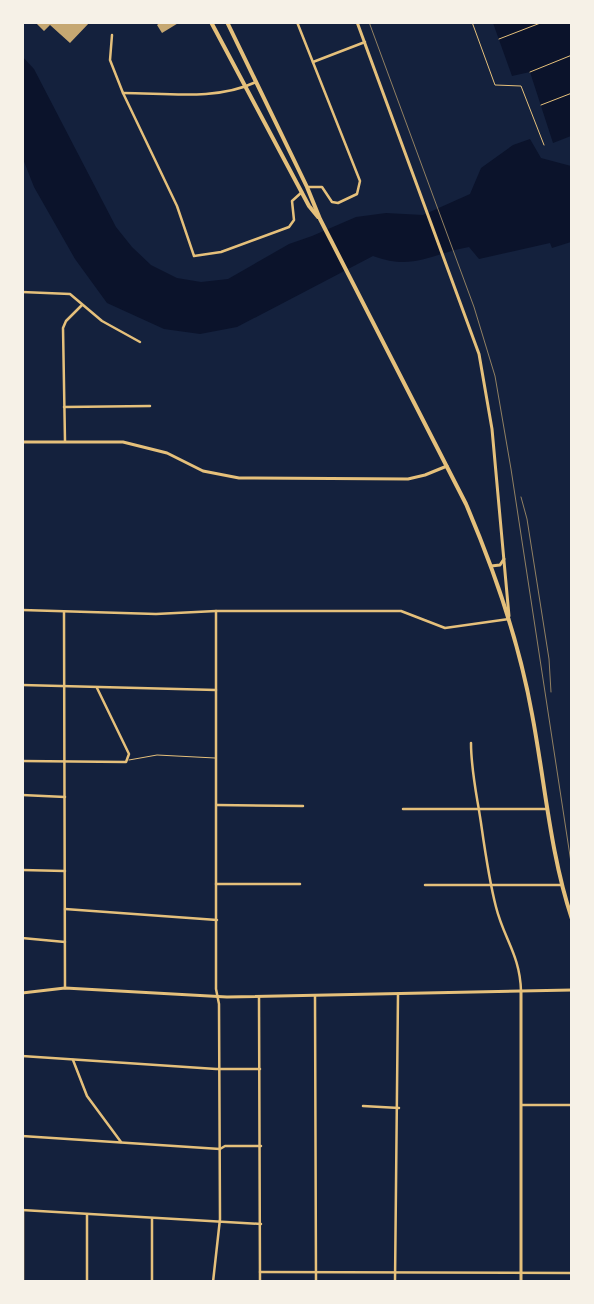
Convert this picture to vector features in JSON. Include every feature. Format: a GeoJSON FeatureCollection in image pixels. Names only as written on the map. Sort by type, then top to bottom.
{"type":"FeatureCollection","features":[{"type":"Feature","properties":{"kind":"main road"},"geometry":{"type":"LineString","coordinates":[[211,22],[302,192],[320,219]]}},
{"type":"Feature","properties":{"kind":"main road"},"geometry":{"type":"LineString","coordinates":[[227,22],[347,274],[466,504],[491,566],[509,619],[532,714],[547,809],[562,885],[572,919]]}},
{"type":"Feature","properties":{"kind":"street"},"geometry":{"type":"LineString","coordinates":[[296,22],[358,176],[360,188],[354,197],[334,203],[322,187],[307,187]]}},
{"type":"Feature","properties":{"kind":"street"},"geometry":{"type":"LineString","coordinates":[[22,610],[158,614],[216,611],[401,611],[445,628],[509,619],[505,556],[492,429],[479,354],[427,209],[356,22]]}},
{"type":"Feature","properties":{"kind":"street"},"geometry":{"type":"LineString","coordinates":[[112,36],[110,60],[123,92],[177,206],[194,256],[222,252],[289,227],[294,220],[292,202],[302,192]]}},
{"type":"Feature","properties":{"kind":"street"},"geometry":{"type":"LineString","coordinates":[[313,62],[365,42]]}},
{"type":"Feature","properties":{"kind":"street"},"geometry":{"type":"LineString","coordinates":[[123,92],[220,92],[256,82]]}},
{"type":"Feature","properties":{"kind":"street"},"geometry":{"type":"LineString","coordinates":[[22,292],[70,294],[102,321],[140,342]]}},
{"type":"Feature","properties":{"kind":"street"},"geometry":{"type":"LineString","coordinates":[[65,442],[63,328],[66,321],[82,306]]}},
{"type":"Feature","properties":{"kind":"street"},"geometry":{"type":"LineString","coordinates":[[64,407],[150,406]]}},
{"type":"Feature","properties":{"kind":"street"},"geometry":{"type":"LineString","coordinates":[[22,442],[123,442],[144,446],[167,454],[203,471],[240,478],[408,478],[425,475],[446,466]]}},
{"type":"Feature","properties":{"kind":"street"},"geometry":{"type":"LineString","coordinates":[[491,566],[502,563],[505,556]]}},
{"type":"Feature","properties":{"kind":"street"},"geometry":{"type":"LineString","coordinates":[[64,611],[64,988]]}},
{"type":"Feature","properties":{"kind":"street"},"geometry":{"type":"LineString","coordinates":[[213,1282],[218,1223],[220,1219],[220,1068],[216,920],[216,611]]}},
{"type":"Feature","properties":{"kind":"street"},"geometry":{"type":"LineString","coordinates":[[22,685],[216,690]]}},
{"type":"Feature","properties":{"kind":"street"},"geometry":{"type":"LineString","coordinates":[[22,761],[123,764],[128,760],[129,754],[97,688]]}},
{"type":"Feature","properties":{"kind":"street"},"geometry":{"type":"LineString","coordinates":[[471,743],[471,771],[491,886],[501,924],[515,953],[520,972],[522,1105],[521,1282]]}},
{"type":"Feature","properties":{"kind":"street"},"geometry":{"type":"LineString","coordinates":[[22,795],[65,797]]}},
{"type":"Feature","properties":{"kind":"street"},"geometry":{"type":"LineString","coordinates":[[216,805],[303,806]]}},
{"type":"Feature","properties":{"kind":"street"},"geometry":{"type":"LineString","coordinates":[[403,809],[547,809]]}},
{"type":"Feature","properties":{"kind":"street"},"geometry":{"type":"LineString","coordinates":[[22,870],[65,871]]}},
{"type":"Feature","properties":{"kind":"street"},"geometry":{"type":"LineString","coordinates":[[216,884],[300,884]]}},
{"type":"Feature","properties":{"kind":"street"},"geometry":{"type":"LineString","coordinates":[[425,885],[562,885]]}},
{"type":"Feature","properties":{"kind":"street"},"geometry":{"type":"LineString","coordinates":[[65,909],[216,920]]}},
{"type":"Feature","properties":{"kind":"street"},"geometry":{"type":"LineString","coordinates":[[22,938],[65,942]]}},
{"type":"Feature","properties":{"kind":"street"},"geometry":{"type":"LineString","coordinates":[[22,993],[64,988],[218,997],[259,997],[572,990]]}},
{"type":"Feature","properties":{"kind":"street"},"geometry":{"type":"LineString","coordinates":[[395,1282],[399,1108],[398,994]]}},
{"type":"Feature","properties":{"kind":"street"},"geometry":{"type":"LineString","coordinates":[[315,996],[316,1282]]}},
{"type":"Feature","properties":{"kind":"street"},"geometry":{"type":"LineString","coordinates":[[259,997],[260,1282]]}},
{"type":"Feature","properties":{"kind":"street"},"geometry":{"type":"LineString","coordinates":[[22,1056],[220,1068],[260,1068]]}},
{"type":"Feature","properties":{"kind":"street"},"geometry":{"type":"LineString","coordinates":[[72,1060],[87,1096],[121,1142]]}},
{"type":"Feature","properties":{"kind":"street"},"geometry":{"type":"LineString","coordinates":[[522,1105],[572,1105]]}},
{"type":"Feature","properties":{"kind":"street"},"geometry":{"type":"LineString","coordinates":[[363,1106],[399,1108]]}},
{"type":"Feature","properties":{"kind":"street"},"geometry":{"type":"LineString","coordinates":[[22,1136],[220,1149],[225,1146],[260,1146]]}},
{"type":"Feature","properties":{"kind":"street"},"geometry":{"type":"LineString","coordinates":[[23,1282],[23,1210],[260,1224]]}},
{"type":"Feature","properties":{"kind":"street"},"geometry":{"type":"LineString","coordinates":[[87,1215],[87,1282]]}},
{"type":"Feature","properties":{"kind":"street"},"geometry":{"type":"LineString","coordinates":[[152,1219],[152,1282]]}},
{"type":"Feature","properties":{"kind":"street"},"geometry":{"type":"LineString","coordinates":[[260,1272],[572,1273]]}},
{"type":"Feature","properties":{"kind":"lane"},"geometry":{"type":"LineString","coordinates":[[472,22],[495,85],[521,86],[544,145]]}},
{"type":"Feature","properties":{"kind":"lane"},"geometry":{"type":"LineString","coordinates":[[128,760],[157,755],[216,758]]}},
{"type":"Feature","properties":{"kind":"path"},"geometry":{"type":"LineString","coordinates":[[499,39],[543,22]]}},
{"type":"Feature","properties":{"kind":"path"},"geometry":{"type":"LineString","coordinates":[[530,72],[572,55]]}},
{"type":"Feature","properties":{"kind":"path"},"geometry":{"type":"LineString","coordinates":[[541,105],[572,93]]}},
{"type":"Feature","properties":{"kind":"water"},"geometry":{"type":"Polygon","coordinates":[[[493,23],[571,23],[571,136],[553,143],[530,72],[512,76],[493,23]]]}},
{"type":"Feature","properties":{"kind":"water"},"geometry":{"type":"Polygon","coordinates":[[[22,56],[34,69],[116,227],[132,247],[151,265],[177,278],[201,282],[228,279],[289,244],[356,217],[386,213],[423,215],[470,194],[481,168],[513,145],[530,139],[541,158],[571,166],[571,242],[552,248],[550,243],[479,259],[469,247],[411,262],[387,260],[373,256],[237,327],[200,334],[164,329],[107,303],[75,259],[34,187],[23,159],[22,56]]]}},
{"type":"Feature","properties":{"kind":"building"},"geometry":{"type":"Polygon","coordinates":[[[35,22],[90,22],[70,43],[50,25],[44,31],[35,22]]]}},
{"type":"Feature","properties":{"kind":"building"},"geometry":{"type":"Polygon","coordinates":[[[161,22],[180,22],[162,33],[157,25],[161,22]]]}},
{"type":"Feature","properties":{"kind":"railway"},"geometry":{"type":"LineString","coordinates":[[369,22],[474,307],[495,376],[572,869]]}},
{"type":"Feature","properties":{"kind":"railway"},"geometry":{"type":"LineString","coordinates":[[521,497],[527,519],[549,659],[551,692]]}}]}
